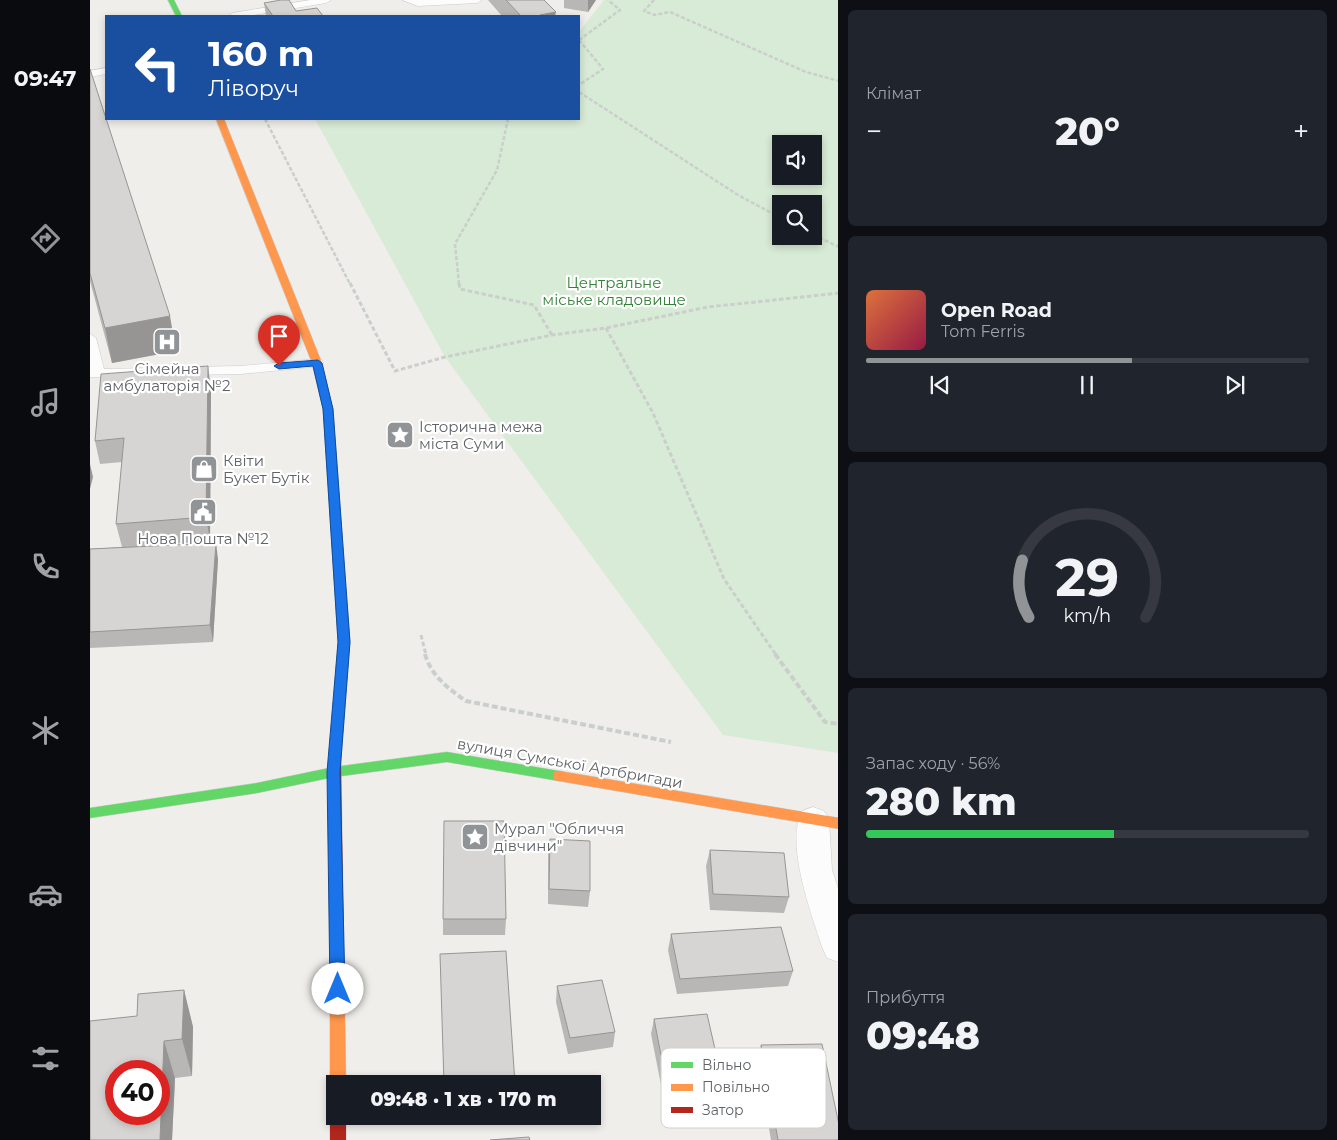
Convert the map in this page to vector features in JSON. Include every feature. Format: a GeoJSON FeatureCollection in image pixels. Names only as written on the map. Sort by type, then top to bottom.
{"type":"FeatureCollection","features":[{"type":"Feature","properties":{"kind":"main road"},"geometry":{"type":"LineString","coordinates":[[171,0],[178,15]]}},
{"type":"Feature","properties":{"kind":"main road"},"geometry":{"type":"LineString","coordinates":[[220,120],[318,363],[328,409],[344,642],[334,772],[338,1075]]}},
{"type":"Feature","properties":{"kind":"main road","name":"вулиця Сумської Артбригади"},"geometry":{"type":"LineString","coordinates":[[90,813],[257,788],[334,772],[447,757],[826,822]]}},
{"type":"Feature","properties":{"kind":"main road"},"geometry":{"type":"LineString","coordinates":[[338,1125],[338,1140]]}},
{"type":"Feature","properties":{"kind":"street"},"geometry":{"type":"LineString","coordinates":[[826,822],[815,870],[838,947]]}},
{"type":"Feature","properties":{"kind":"lane"},"geometry":{"type":"LineString","coordinates":[[239,15],[326,0]]}},
{"type":"Feature","properties":{"kind":"lane"},"geometry":{"type":"LineString","coordinates":[[407,0],[418,4],[477,0]]}},
{"type":"Feature","properties":{"kind":"lane"},"geometry":{"type":"LineString","coordinates":[[90,74],[105,71]]}},
{"type":"Feature","properties":{"kind":"lane"},"geometry":{"type":"LineString","coordinates":[[90,338],[95,373],[241,370],[318,363]]}},
{"type":"Feature","properties":{"kind":"path"},"geometry":{"type":"LineString","coordinates":[[580,39],[620,10],[608,0]]}},
{"type":"Feature","properties":{"kind":"path"},"geometry":{"type":"LineString","coordinates":[[654,0],[644,11],[654,15],[670,12],[806,72],[838,81]]}},
{"type":"Feature","properties":{"kind":"path"},"geometry":{"type":"LineString","coordinates":[[580,41],[603,69],[580,84]]}},
{"type":"Feature","properties":{"kind":"path"},"geometry":{"type":"LineString","coordinates":[[580,93],[738,195],[772,213]]}},
{"type":"Feature","properties":{"kind":"path"},"geometry":{"type":"LineString","coordinates":[[267,120],[395,371],[445,357],[552,335],[606,328],[708,306],[838,292]]}},
{"type":"Feature","properties":{"kind":"path"},"geometry":{"type":"LineString","coordinates":[[508,120],[497,170],[456,244],[460,289],[534,305],[552,335]]}},
{"type":"Feature","properties":{"kind":"path"},"geometry":{"type":"LineString","coordinates":[[822,239],[838,247]]}},
{"type":"Feature","properties":{"kind":"path"},"geometry":{"type":"LineString","coordinates":[[606,328],[653,413],[724,578],[800,690],[825,722],[838,724]]}},
{"type":"Feature","properties":{"kind":"path"},"geometry":{"type":"LineString","coordinates":[[421,635],[428,665],[445,686],[466,701],[671,742]]}},
{"type":"Feature","properties":{"kind":"green space","name":"Центральне міське кладовище"},"geometry":{"type":"Polygon","coordinates":[[[604,0],[838,0],[838,753],[723,735],[445,357],[316,120],[580,120],[580,31],[604,0]]]}},
{"type":"Feature","properties":{"kind":"building"},"geometry":{"type":"Polygon","coordinates":[[[289,0],[296,11],[317,8],[322,15],[272,15],[264,3],[289,0]]]}},
{"type":"Feature","properties":{"kind":"building"},"geometry":{"type":"Polygon","coordinates":[[[506,0],[544,0],[556,12],[540,15],[520,15],[506,0]]]}},
{"type":"Feature","properties":{"kind":"building"},"geometry":{"type":"Polygon","coordinates":[[[90,69],[170,316],[105,328],[90,273],[90,69]]]}},
{"type":"Feature","properties":{"kind":"building"},"geometry":{"type":"Polygon","coordinates":[[[208,366],[206,517],[116,524],[124,438],[95,441],[101,374],[208,366]]]}},
{"type":"Feature","properties":{"kind":"building"},"geometry":{"type":"Polygon","coordinates":[[[216,543],[210,625],[90,632],[90,549],[216,543]]]}},
{"type":"Feature","properties":{"kind":"building"},"geometry":{"type":"Polygon","coordinates":[[[444,821],[504,821],[506,919],[443,919],[444,821]]]}},
{"type":"Feature","properties":{"kind":"building"},"geometry":{"type":"Polygon","coordinates":[[[550,839],[590,841],[590,891],[549,889],[550,839]]]}},
{"type":"Feature","properties":{"kind":"building"},"geometry":{"type":"Polygon","coordinates":[[[710,850],[784,853],[789,897],[713,894],[710,850]]]}},
{"type":"Feature","properties":{"kind":"building"},"geometry":{"type":"Polygon","coordinates":[[[781,927],[793,971],[680,979],[671,934],[781,927]]]}},
{"type":"Feature","properties":{"kind":"building"},"geometry":{"type":"Polygon","coordinates":[[[506,951],[514,1075],[444,1075],[440,954],[506,951]]]}},
{"type":"Feature","properties":{"kind":"building"},"geometry":{"type":"Polygon","coordinates":[[[602,980],[615,1032],[570,1038],[557,986],[602,980]]]}},
{"type":"Feature","properties":{"kind":"building"},"geometry":{"type":"Polygon","coordinates":[[[184,990],[182,1039],[164,1041],[163,1060],[105,1060],[105,1125],[161,1125],[160,1140],[90,1140],[90,1021],[137,1016],[138,994],[184,990]]]}},
{"type":"Feature","properties":{"kind":"building"},"geometry":{"type":"Polygon","coordinates":[[[707,1014],[715,1048],[661,1048],[661,1055],[654,1019],[707,1014]]]}},
{"type":"Feature","properties":{"kind":"building"},"geometry":{"type":"Polygon","coordinates":[[[822,1044],[823,1048],[762,1048],[761,1045],[822,1044]]]}},
{"type":"Feature","properties":{"kind":"building"},"geometry":{"type":"Polygon","coordinates":[[[826,1063],[838,1120],[838,1140],[778,1140],[776,1128],[826,1128],[826,1063]]]}},
{"type":"Feature","properties":{"kind":"building"},"geometry":{"type":"Polygon","coordinates":[[[529,1137],[530,1140],[490,1140],[529,1137]]]}},
{"type":"Feature","properties":{"kind":"traffic: fast"},"geometry":{"type":"LineString","coordinates":[[171,0],[178,15]]}},
{"type":"Feature","properties":{"kind":"traffic: fast"},"geometry":{"type":"LineString","coordinates":[[325,397],[328,409],[344,642],[335,761]]}},
{"type":"Feature","properties":{"kind":"traffic: fast"},"geometry":{"type":"LineString","coordinates":[[90,813],[257,788],[334,772],[447,757],[559,776]]}},
{"type":"Feature","properties":{"kind":"traffic: slow"},"geometry":{"type":"LineString","coordinates":[[220,120],[317,363],[325,397]]}},
{"type":"Feature","properties":{"kind":"traffic: slow"},"geometry":{"type":"LineString","coordinates":[[559,776],[838,824]]}},
{"type":"Feature","properties":{"kind":"traffic: slow"},"geometry":{"type":"LineString","coordinates":[[337,964],[338,1075]]}},
{"type":"Feature","properties":{"kind":"traffic: jam"},"geometry":{"type":"LineString","coordinates":[[335,761],[337,964]]}},
{"type":"Feature","properties":{"kind":"traffic: jam"},"geometry":{"type":"LineString","coordinates":[[338,1125],[338,1140]]}},
{"type":"Feature","properties":{"kind":"place","name":"Сімейна амбулаторія №2"},"geometry":{"type":"Point","coordinates":[167,342]}},
{"type":"Feature","properties":{"kind":"place","name":"Історична межа міста Суми"},"geometry":{"type":"Point","coordinates":[400,435]}},
{"type":"Feature","properties":{"kind":"place","name":"Квіти Букет Бутік"},"geometry":{"type":"Point","coordinates":[204,469]}},
{"type":"Feature","properties":{"kind":"place","name":"Нова Пошта №12"},"geometry":{"type":"Point","coordinates":[203,512]}},
{"type":"Feature","properties":{"kind":"place","name":"Мурал \"Обличчя дівчини\""},"geometry":{"type":"Point","coordinates":[475,837]}},
{"type":"Feature","properties":{"kind":"route"},"geometry":{"type":"LineString","coordinates":[[279,366],[318,363],[328,409],[344,642],[334,772],[338,989]]}}]}
